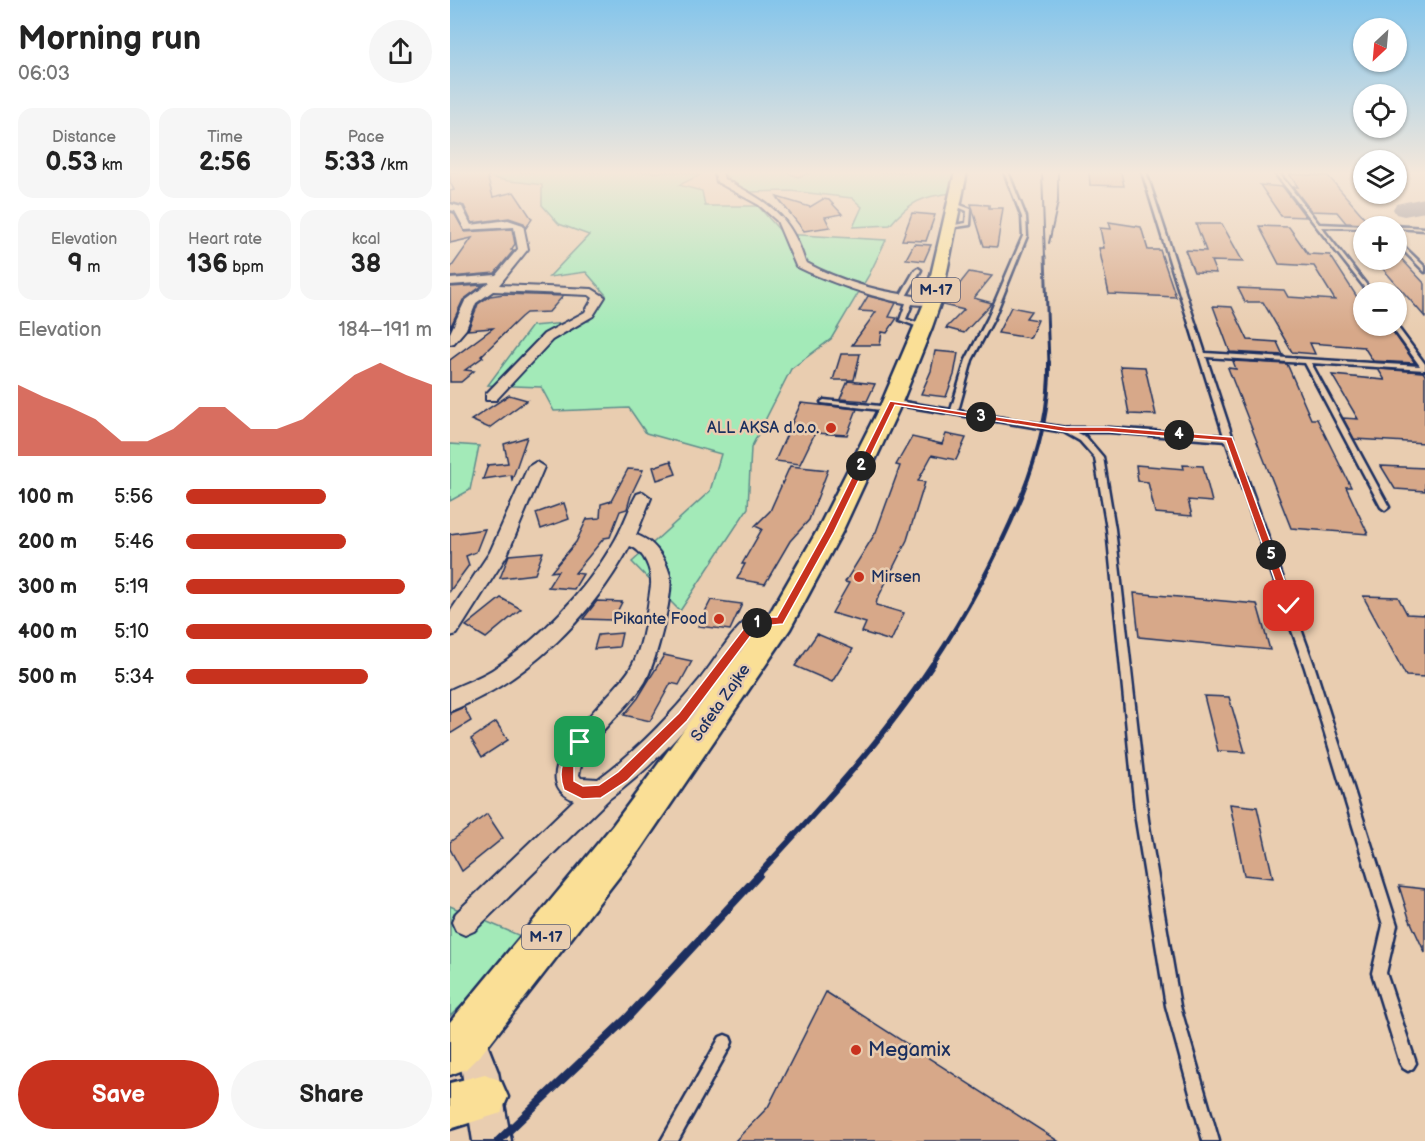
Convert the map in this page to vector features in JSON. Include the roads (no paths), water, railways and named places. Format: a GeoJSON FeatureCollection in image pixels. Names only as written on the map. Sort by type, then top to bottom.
{"type":"FeatureCollection","features":[{"type":"Feature","properties":{"kind":"main road","name":"Safeta Zajke"},"geometry":{"type":"LineString","coordinates":[[458,1045],[626,838],[780,621],[830,532],[891,405],[933,301],[951,225]]}},
{"type":"Feature","properties":{"kind":"street"},"geometry":{"type":"LineString","coordinates":[[467,225],[468,228],[490,225]]}},
{"type":"Feature","properties":{"kind":"street"},"geometry":{"type":"LineString","coordinates":[[450,340],[460,329],[471,301],[495,283],[523,249],[518,225]]}},
{"type":"Feature","properties":{"kind":"street"},"geometry":{"type":"LineString","coordinates":[[786,225],[794,237],[800,264],[823,277],[864,290],[902,298],[933,301]]}},
{"type":"Feature","properties":{"kind":"street"},"geometry":{"type":"LineString","coordinates":[[450,282],[495,283],[592,292],[599,297],[589,314],[548,337],[490,397]]}},
{"type":"Feature","properties":{"kind":"street"},"geometry":{"type":"LineString","coordinates":[[450,628],[458,605],[498,555],[536,467]]}},
{"type":"Feature","properties":{"kind":"street"},"geometry":{"type":"LineString","coordinates":[[450,700],[498,676],[573,613],[626,540],[643,498]]}},
{"type":"Feature","properties":{"kind":"street"},"geometry":{"type":"LineString","coordinates":[[601,791],[582,793],[569,786],[566,777],[568,762],[580,742],[639,674],[648,653],[661,576],[651,555],[642,543],[633,539],[626,540]]}},
{"type":"Feature","properties":{"kind":"street"},"geometry":{"type":"LineString","coordinates":[[465,922],[601,791],[623,777],[683,717],[752,627],[762,621],[780,621]]}},
{"type":"Feature","properties":{"kind":"street"},"geometry":{"type":"LineString","coordinates":[[458,1045],[480,1072],[476,1115]]}},
{"type":"Feature","properties":{"kind":"lane"},"geometry":{"type":"LineString","coordinates":[[954,412],[969,360],[991,318],[1025,236],[1024,225]]}},
{"type":"Feature","properties":{"kind":"lane"},"geometry":{"type":"LineString","coordinates":[[1161,225],[1229,439],[1310,668],[1390,925],[1379,973],[1408,1063]]}},
{"type":"Feature","properties":{"kind":"lane"},"geometry":{"type":"LineString","coordinates":[[1319,225],[1362,282]]}},
{"type":"Feature","properties":{"kind":"lane"},"geometry":{"type":"LineString","coordinates":[[1325,225],[1353,227]]}},
{"type":"Feature","properties":{"kind":"lane"},"geometry":{"type":"LineString","coordinates":[[1407,228],[1425,229]]}},
{"type":"Feature","properties":{"kind":"lane"},"geometry":{"type":"LineString","coordinates":[[1407,251],[1425,270]]}},
{"type":"Feature","properties":{"kind":"lane"},"geometry":{"type":"LineString","coordinates":[[902,298],[918,270]]}},
{"type":"Feature","properties":{"kind":"lane"},"geometry":{"type":"LineString","coordinates":[[915,300],[909,303],[903,320],[923,327]]}},
{"type":"Feature","properties":{"kind":"lane"},"geometry":{"type":"LineString","coordinates":[[1204,355],[1425,368],[1401,336]]}},
{"type":"Feature","properties":{"kind":"lane"},"geometry":{"type":"LineString","coordinates":[[1307,361],[1385,507]]}},
{"type":"Feature","properties":{"kind":"lane"},"geometry":{"type":"LineString","coordinates":[[824,402],[891,405],[954,412],[1066,430],[1109,430],[1229,439]]}},
{"type":"Feature","properties":{"kind":"lane"},"geometry":{"type":"LineString","coordinates":[[1066,430],[1083,439],[1099,458],[1111,529],[1142,820],[1173,1006],[1211,1141]]}},
{"type":"Feature","properties":{"kind":"lane"},"geometry":{"type":"LineString","coordinates":[[669,1141],[725,1042]]}},
{"type":"Feature","properties":{"kind":"railway"},"geometry":{"type":"LineString","coordinates":[[1044,225],[1045,258]]}},
{"type":"Feature","properties":{"kind":"railway"},"geometry":{"type":"LineString","coordinates":[[1049,243],[1053,225]]}},
{"type":"Feature","properties":{"kind":"railway"},"geometry":{"type":"LineString","coordinates":[[1045,256],[1049,364]]}},
{"type":"Feature","properties":{"kind":"railway"},"geometry":{"type":"LineString","coordinates":[[1021,497],[1042,431],[1049,364]]}},
{"type":"Feature","properties":{"kind":"railway"},"geometry":{"type":"LineString","coordinates":[[932,665],[981,583],[1022,496]]}},
{"type":"Feature","properties":{"kind":"railway"},"geometry":{"type":"LineString","coordinates":[[757,876],[872,747],[933,664]]}},
{"type":"Feature","properties":{"kind":"railway"},"geometry":{"type":"LineString","coordinates":[[498,1141],[627,1018],[759,875]]}},
{"type":"Feature","properties":{"kind":"place","name":"ALL AKSA d.o.o."},"geometry":{"type":"Point","coordinates":[831,428]}},
{"type":"Feature","properties":{"kind":"place","name":"Mirsen"},"geometry":{"type":"Point","coordinates":[859,577]}},
{"type":"Feature","properties":{"kind":"place","name":"Pikante Food"},"geometry":{"type":"Point","coordinates":[719,619]}},
{"type":"Feature","properties":{"kind":"place","name":"Megamix"},"geometry":{"type":"Point","coordinates":[856,1050]}}]}
